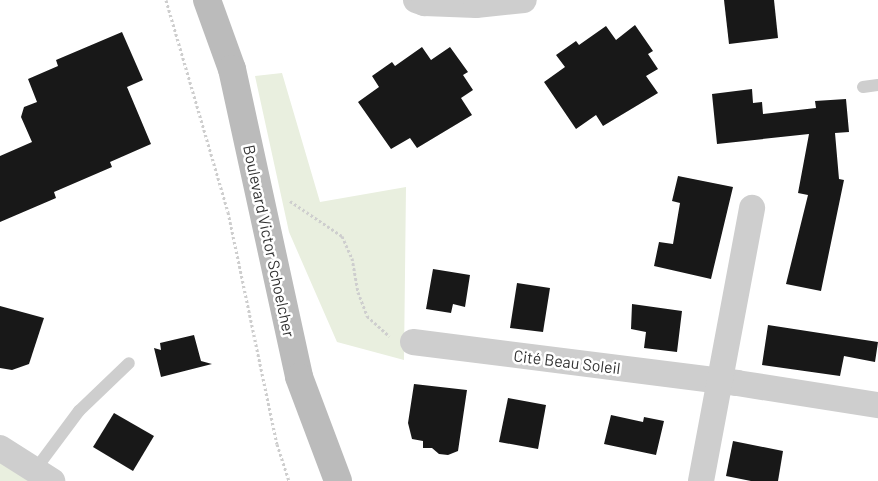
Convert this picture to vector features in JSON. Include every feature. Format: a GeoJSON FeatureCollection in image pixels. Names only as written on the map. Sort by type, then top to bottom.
{"type":"FeatureCollection","features":[{"type":"Feature","properties":{"kind":"street","name":"Boulevard Victor Schoelcher"},"geometry":{"type":"LineString","coordinates":[[207,0],[232,69],[300,377],[338,481]]}},
{"type":"Feature","properties":{"kind":"street"},"geometry":{"type":"LineString","coordinates":[[416,0],[424,3],[476,5],[524,0]]}},
{"type":"Feature","properties":{"kind":"street"},"geometry":{"type":"LineString","coordinates":[[701,481],[722,382],[752,208]]}},
{"type":"Feature","properties":{"kind":"street","name":"Cité Beau Soleil"},"geometry":{"type":"LineString","coordinates":[[413,342],[722,382],[878,406]]}},
{"type":"Feature","properties":{"kind":"street"},"geometry":{"type":"LineString","coordinates":[[0,448],[44,476]]}},
{"type":"Feature","properties":{"kind":"lane"},"geometry":{"type":"LineString","coordinates":[[863,87],[878,85]]}},
{"type":"Feature","properties":{"kind":"lane"},"geometry":{"type":"LineString","coordinates":[[44,476],[78,411],[129,363]]}},
{"type":"Feature","properties":{"kind":"path"},"geometry":{"type":"LineString","coordinates":[[166,0],[228,212],[277,444],[289,481]]}},
{"type":"Feature","properties":{"kind":"path"},"geometry":{"type":"LineString","coordinates":[[257,185],[274,188],[298,208],[342,236],[352,258],[358,292],[367,316],[388,336],[413,342]]}},
{"type":"Feature","properties":{"kind":"green space"},"geometry":{"type":"Polygon","coordinates":[[[282,73],[320,202],[406,187],[404,360],[337,342],[289,232],[255,76],[282,73]]]}},
{"type":"Feature","properties":{"kind":"green space"},"geometry":{"type":"Polygon","coordinates":[[[0,460],[34,481],[0,481],[0,460]]]}},
{"type":"Feature","properties":{"kind":"building"},"geometry":{"type":"Polygon","coordinates":[[[724,0],[774,0],[778,38],[729,44],[724,0]]]}},
{"type":"Feature","properties":{"kind":"building"},"geometry":{"type":"Polygon","coordinates":[[[635,25],[653,51],[648,54],[658,69],[646,76],[658,93],[603,126],[596,115],[576,129],[544,82],[565,67],[556,55],[576,41],[579,45],[606,26],[616,40],[635,25]]]}},
{"type":"Feature","properties":{"kind":"building"},"geometry":{"type":"Polygon","coordinates":[[[122,32],[143,80],[127,87],[151,144],[110,162],[112,167],[54,192],[56,198],[0,222],[0,156],[32,142],[21,117],[24,107],[37,102],[28,79],[58,66],[56,60],[122,32]]]}},
{"type":"Feature","properties":{"kind":"building"},"geometry":{"type":"Polygon","coordinates":[[[422,47],[431,60],[450,47],[468,72],[463,75],[473,90],[461,98],[472,115],[417,148],[410,138],[391,149],[358,102],[379,87],[372,76],[392,62],[395,66],[422,47]]]}},
{"type":"Feature","properties":{"kind":"building"},"geometry":{"type":"Polygon","coordinates":[[[752,89],[753,103],[762,102],[763,114],[816,108],[815,101],[846,99],[849,132],[835,133],[839,179],[844,180],[821,291],[786,284],[808,195],[798,193],[809,134],[717,144],[712,94],[752,89]]]}},
{"type":"Feature","properties":{"kind":"building"},"geometry":{"type":"Polygon","coordinates":[[[678,176],[733,187],[711,279],[654,266],[659,242],[673,244],[680,203],[672,201],[678,176]]]}},
{"type":"Feature","properties":{"kind":"building"},"geometry":{"type":"Polygon","coordinates":[[[433,269],[470,275],[465,307],[453,304],[451,313],[426,309],[433,269]]]}},
{"type":"Feature","properties":{"kind":"building"},"geometry":{"type":"Polygon","coordinates":[[[517,283],[550,288],[543,332],[510,328],[517,283]]]}},
{"type":"Feature","properties":{"kind":"building"},"geometry":{"type":"Polygon","coordinates":[[[632,304],[682,311],[677,352],[644,348],[646,332],[631,329],[632,304]]]}},
{"type":"Feature","properties":{"kind":"building"},"geometry":{"type":"Polygon","coordinates":[[[0,306],[44,318],[29,364],[12,370],[0,368],[0,306]]]}},
{"type":"Feature","properties":{"kind":"building"},"geometry":{"type":"Polygon","coordinates":[[[768,325],[878,342],[875,362],[844,356],[840,376],[762,365],[768,325]]]}},
{"type":"Feature","properties":{"kind":"building"},"geometry":{"type":"Polygon","coordinates":[[[194,335],[201,361],[212,364],[161,377],[154,348],[161,350],[160,343],[194,335]]]}},
{"type":"Feature","properties":{"kind":"building"},"geometry":{"type":"Polygon","coordinates":[[[414,384],[467,390],[458,451],[448,455],[439,454],[432,448],[423,448],[423,441],[412,439],[408,423],[414,384]]]}},
{"type":"Feature","properties":{"kind":"building"},"geometry":{"type":"Polygon","coordinates":[[[508,398],[546,405],[538,449],[499,442],[508,398]]]}},
{"type":"Feature","properties":{"kind":"building"},"geometry":{"type":"Polygon","coordinates":[[[114,413],[154,436],[133,471],[93,447],[114,413]]]}},
{"type":"Feature","properties":{"kind":"building"},"geometry":{"type":"Polygon","coordinates":[[[611,415],[643,422],[644,417],[664,421],[656,455],[604,444],[611,415]]]}},
{"type":"Feature","properties":{"kind":"building"},"geometry":{"type":"Polygon","coordinates":[[[733,441],[783,451],[778,481],[751,481],[726,476],[733,441]]]}}]}
